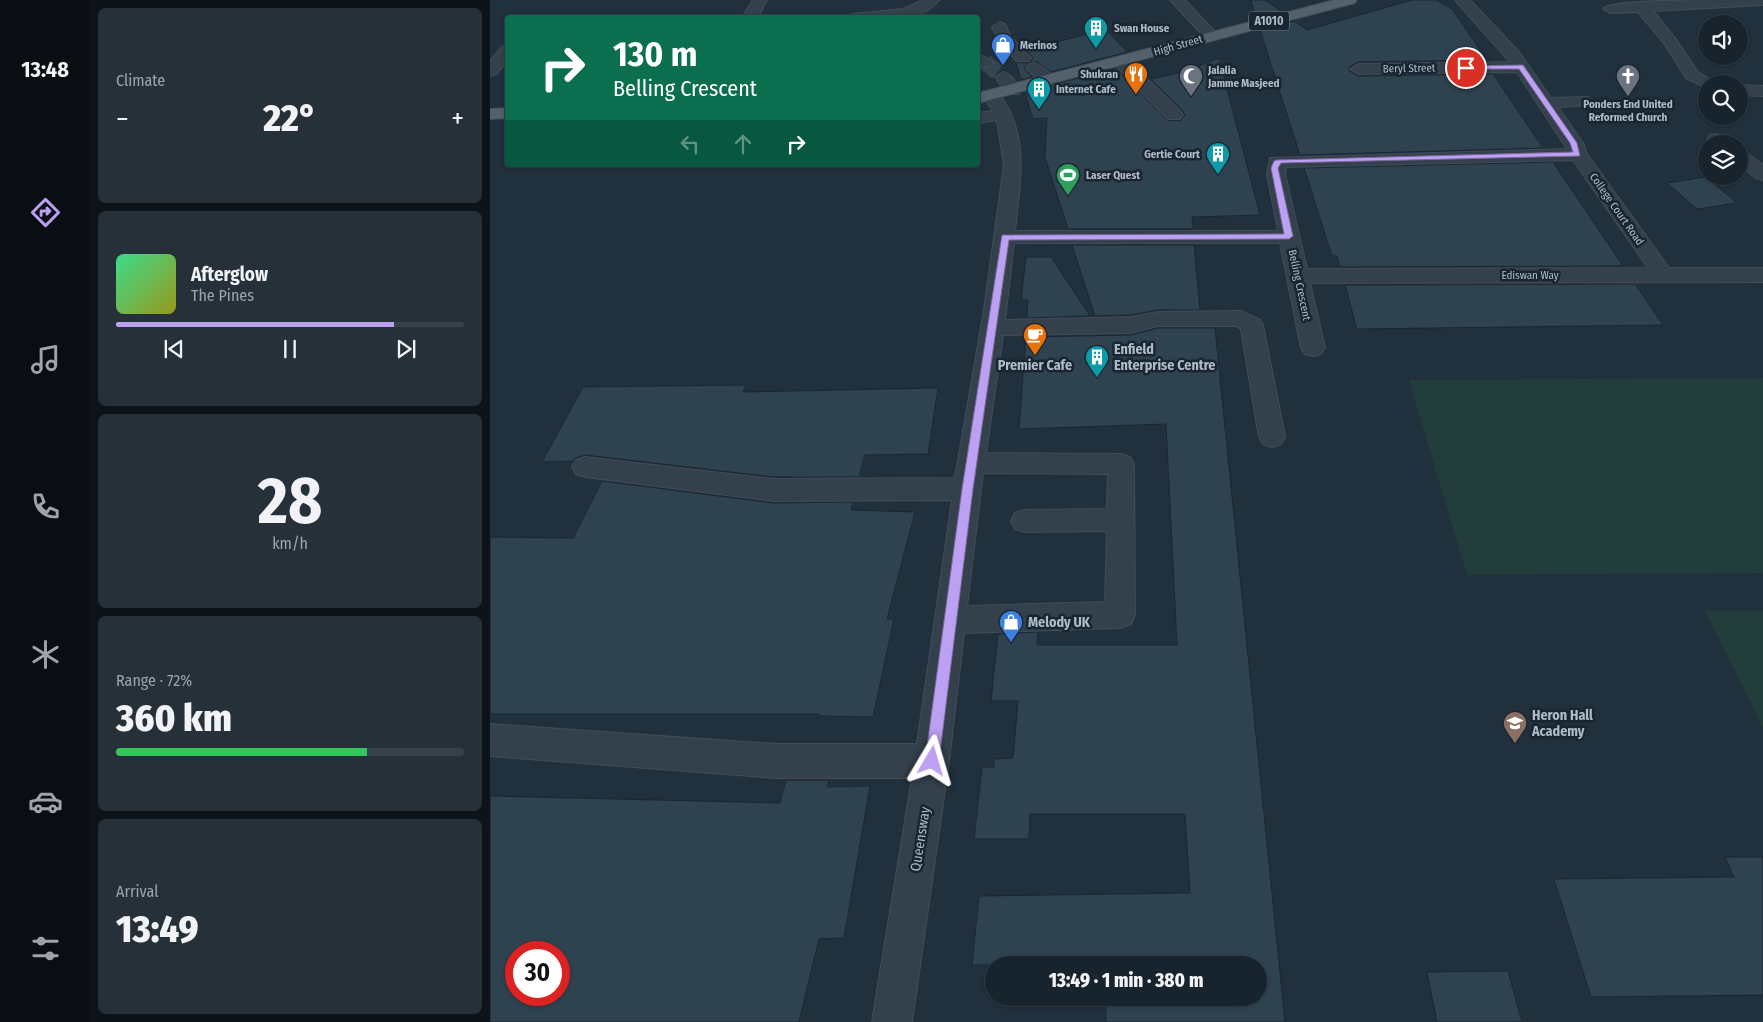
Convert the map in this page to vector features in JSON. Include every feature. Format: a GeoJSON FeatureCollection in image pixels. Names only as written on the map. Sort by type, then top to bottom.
{"type":"FeatureCollection","features":[{"type":"Feature","properties":{"kind":"main road","name":"High Street"},"geometry":{"type":"LineString","coordinates":[[994,99],[1048,81],[1350,0]]}},
{"type":"Feature","properties":{"kind":"main road"},"geometry":{"type":"LineString","coordinates":[[490,114],[505,114]]}},
{"type":"Feature","properties":{"kind":"street"},"geometry":{"type":"LineString","coordinates":[[752,15],[760,0]]}},
{"type":"Feature","properties":{"kind":"street"},"geometry":{"type":"LineString","coordinates":[[908,15],[926,14],[932,0]]}},
{"type":"Feature","properties":{"kind":"street"},"geometry":{"type":"LineString","coordinates":[[1177,0],[1211,36]]}},
{"type":"Feature","properties":{"kind":"street","name":"College Court Road"},"geometry":{"type":"LineString","coordinates":[[1462,0],[1513,55],[1574,143],[1578,154],[1664,275]]}},
{"type":"Feature","properties":{"kind":"street"},"geometry":{"type":"LineString","coordinates":[[1610,9],[1763,1]]}},
{"type":"Feature","properties":{"kind":"street"},"geometry":{"type":"LineString","coordinates":[[1641,6],[1670,41],[1692,75],[1698,78]]}},
{"type":"Feature","properties":{"kind":"street"},"geometry":{"type":"LineString","coordinates":[[999,22],[1000,33],[1005,40],[1048,81]]}},
{"type":"Feature","properties":{"kind":"street"},"geometry":{"type":"LineString","coordinates":[[490,70],[504,45]]}},
{"type":"Feature","properties":{"kind":"street"},"geometry":{"type":"LineString","coordinates":[[1121,62],[1174,115]]}},
{"type":"Feature","properties":{"kind":"street","name":"Beryl Street"},"geometry":{"type":"LineString","coordinates":[[1358,69],[1520,67]]}},
{"type":"Feature","properties":{"kind":"street"},"geometry":{"type":"LineString","coordinates":[[1748,90],[1763,91]]}},
{"type":"Feature","properties":{"kind":"street","name":"Queensway"},"geometry":{"type":"LineString","coordinates":[[892,1022],[932,761],[969,476],[993,328],[1013,165],[1008,125],[994,99]]}},
{"type":"Feature","properties":{"kind":"street"},"geometry":{"type":"LineString","coordinates":[[1546,103],[1582,100]]}},
{"type":"Feature","properties":{"kind":"street"},"geometry":{"type":"LineString","coordinates":[[1289,236],[1274,168],[1277,162],[1280,161],[1578,154]]}},
{"type":"Feature","properties":{"kind":"street"},"geometry":{"type":"LineString","coordinates":[[1748,163],[1763,174]]}},
{"type":"Feature","properties":{"kind":"street"},"geometry":{"type":"LineString","coordinates":[[1748,175],[1763,174]]}},
{"type":"Feature","properties":{"kind":"street","name":"Belling Crescent"},"geometry":{"type":"LineString","coordinates":[[1005,237],[1289,236],[1313,348]]}},
{"type":"Feature","properties":{"kind":"street","name":"Ediswan Way"},"geometry":{"type":"LineString","coordinates":[[1298,276],[1763,274]]}},
{"type":"Feature","properties":{"kind":"street"},"geometry":{"type":"LineString","coordinates":[[993,328],[1131,325],[1158,319],[1241,318],[1252,325],[1272,437]]}},
{"type":"Feature","properties":{"kind":"street"},"geometry":{"type":"LineString","coordinates":[[585,467],[773,490],[1121,464],[1120,615],[951,620]]}},
{"type":"Feature","properties":{"kind":"street"},"geometry":{"type":"LineString","coordinates":[[1024,521],[1121,520]]}},
{"type":"Feature","properties":{"kind":"street"},"geometry":{"type":"LineString","coordinates":[[490,740],[776,761],[932,761]]}},
{"type":"Feature","properties":{"kind":"green space"},"geometry":{"type":"Polygon","coordinates":[[[1763,378],[1763,573],[1467,575],[1409,380],[1763,378]]]}},
{"type":"Feature","properties":{"kind":"green space"},"geometry":{"type":"Polygon","coordinates":[[[1705,611],[1763,611],[1763,728],[1705,611]]]}},
{"type":"Feature","properties":{"kind":"building"},"geometry":{"type":"Polygon","coordinates":[[[1251,0],[1265,0],[1282,12],[1256,18],[1251,0]]]}},
{"type":"Feature","properties":{"kind":"building"},"geometry":{"type":"Polygon","coordinates":[[[1412,0],[1436,0],[1452,9],[1485,57],[1482,57],[1484,60],[1358,62],[1349,67],[1349,71],[1358,76],[1493,74],[1543,148],[1300,155],[1260,30],[1294,21],[1307,30],[1412,0]]]}},
{"type":"Feature","properties":{"kind":"building"},"geometry":{"type":"Polygon","coordinates":[[[1106,29],[1127,52],[1051,72],[1038,62],[1030,62],[1033,58],[1026,50],[1106,29]]]}},
{"type":"Feature","properties":{"kind":"building"},"geometry":{"type":"Polygon","coordinates":[[[1219,58],[1260,215],[1192,217],[1193,229],[1068,229],[1045,157],[1047,118],[1033,119],[1025,92],[1116,68],[1167,120],[1180,121],[1185,115],[1182,110],[1134,63],[1137,63],[1152,79],[1187,71],[1219,58]]]}},
{"type":"Feature","properties":{"kind":"building"},"geometry":{"type":"Polygon","coordinates":[[[1016,62],[1028,63],[1024,68],[1032,77],[1021,80],[1016,62]]]}},
{"type":"Feature","properties":{"kind":"building"},"geometry":{"type":"Polygon","coordinates":[[[1553,162],[1623,266],[1340,267],[1337,256],[1332,256],[1304,168],[1553,162]]]}},
{"type":"Feature","properties":{"kind":"building"},"geometry":{"type":"Polygon","coordinates":[[[1698,178],[1698,185],[1716,185],[1737,203],[1697,209],[1667,183],[1698,178]]]}},
{"type":"Feature","properties":{"kind":"building"},"geometry":{"type":"Polygon","coordinates":[[[1072,245],[1194,245],[1200,310],[1158,310],[1131,315],[1095,316],[1072,245]]]}},
{"type":"Feature","properties":{"kind":"building"},"geometry":{"type":"Polygon","coordinates":[[[1026,257],[1051,257],[1090,316],[1027,318],[1028,300],[1021,300],[1026,257]]]}},
{"type":"Feature","properties":{"kind":"building"},"geometry":{"type":"Polygon","coordinates":[[[1635,284],[1663,325],[1357,329],[1345,285],[1635,284]]]}},
{"type":"Feature","properties":{"kind":"building"},"geometry":{"type":"Polygon","coordinates":[[[1158,328],[1215,328],[1285,1022],[1106,1022],[1106,1006],[1267,1006],[1267,956],[985,956],[985,965],[972,965],[979,896],[1190,893],[1185,814],[1030,814],[1029,839],[974,839],[982,767],[994,767],[994,759],[1013,758],[1018,701],[991,701],[998,634],[1038,632],[1037,645],[1177,645],[1166,424],[1019,429],[1026,337],[1131,335],[1158,328]]]}},
{"type":"Feature","properties":{"kind":"building"},"geometry":{"type":"Polygon","coordinates":[[[746,385],[743,392],[938,388],[928,454],[865,455],[859,477],[773,477],[585,455],[575,458],[573,461],[542,462],[583,387],[746,385]]]}},
{"type":"Feature","properties":{"kind":"building"},"geometry":{"type":"Polygon","coordinates":[[[602,481],[773,503],[853,502],[851,510],[915,512],[887,619],[894,619],[873,717],[818,716],[819,714],[490,714],[490,537],[573,538],[602,481]]]}},
{"type":"Feature","properties":{"kind":"building"},"geometry":{"type":"Polygon","coordinates":[[[786,780],[829,780],[827,787],[870,786],[844,938],[819,939],[799,1022],[490,1022],[490,796],[780,803],[786,780]]]}},
{"type":"Feature","properties":{"kind":"building"},"geometry":{"type":"Polygon","coordinates":[[[1725,857],[1763,857],[1763,995],[1591,997],[1554,879],[1734,877],[1725,857]]]}},
{"type":"Feature","properties":{"kind":"building"},"geometry":{"type":"Polygon","coordinates":[[[1508,971],[1522,1022],[1437,1022],[1427,972],[1508,971]]]}},
{"type":"Feature","properties":{"kind":"tunnel"},"geometry":{"type":"LineString","coordinates":[[985,62],[1003,77]]}},
{"type":"Feature","properties":{"kind":"place","name":"Swan House"},"geometry":{"type":"Point","coordinates":[1096,49]}},
{"type":"Feature","properties":{"kind":"place","name":"Merinos"},"geometry":{"type":"Point","coordinates":[1003,66]}},
{"type":"Feature","properties":{"kind":"place","name":"Shukran"},"geometry":{"type":"Point","coordinates":[1136,95]}},
{"type":"Feature","properties":{"kind":"place","name":"Jalalia Jamme Masjeed"},"geometry":{"type":"Point","coordinates":[1191,97]}},
{"type":"Feature","properties":{"kind":"place","name":"Ponders End United Reformed Church"},"geometry":{"type":"Point","coordinates":[1628,97]}},
{"type":"Feature","properties":{"kind":"place","name":"Internet Cafe"},"geometry":{"type":"Point","coordinates":[1039,110]}},
{"type":"Feature","properties":{"kind":"place","name":"Gertie Court"},"geometry":{"type":"Point","coordinates":[1218,175]}},
{"type":"Feature","properties":{"kind":"place","name":"Laser Quest"},"geometry":{"type":"Point","coordinates":[1068,196]}},
{"type":"Feature","properties":{"kind":"place","name":"Premier Cafe"},"geometry":{"type":"Point","coordinates":[1035,356]}},
{"type":"Feature","properties":{"kind":"place","name":"Enfield Enterprise Centre"},"geometry":{"type":"Point","coordinates":[1097,378]}},
{"type":"Feature","properties":{"kind":"place","name":"Melody UK"},"geometry":{"type":"Point","coordinates":[1011,643]}},
{"type":"Feature","properties":{"kind":"place","name":"Heron Hall Academy"},"geometry":{"type":"Point","coordinates":[1515,744]}},
{"type":"Feature","properties":{"kind":"route"},"geometry":{"type":"LineString","coordinates":[[932,761],[967,489],[993,328],[1005,237],[1289,236],[1274,168],[1277,162],[1280,161],[1578,154],[1574,143],[1520,67],[1466,68]]}}]}
